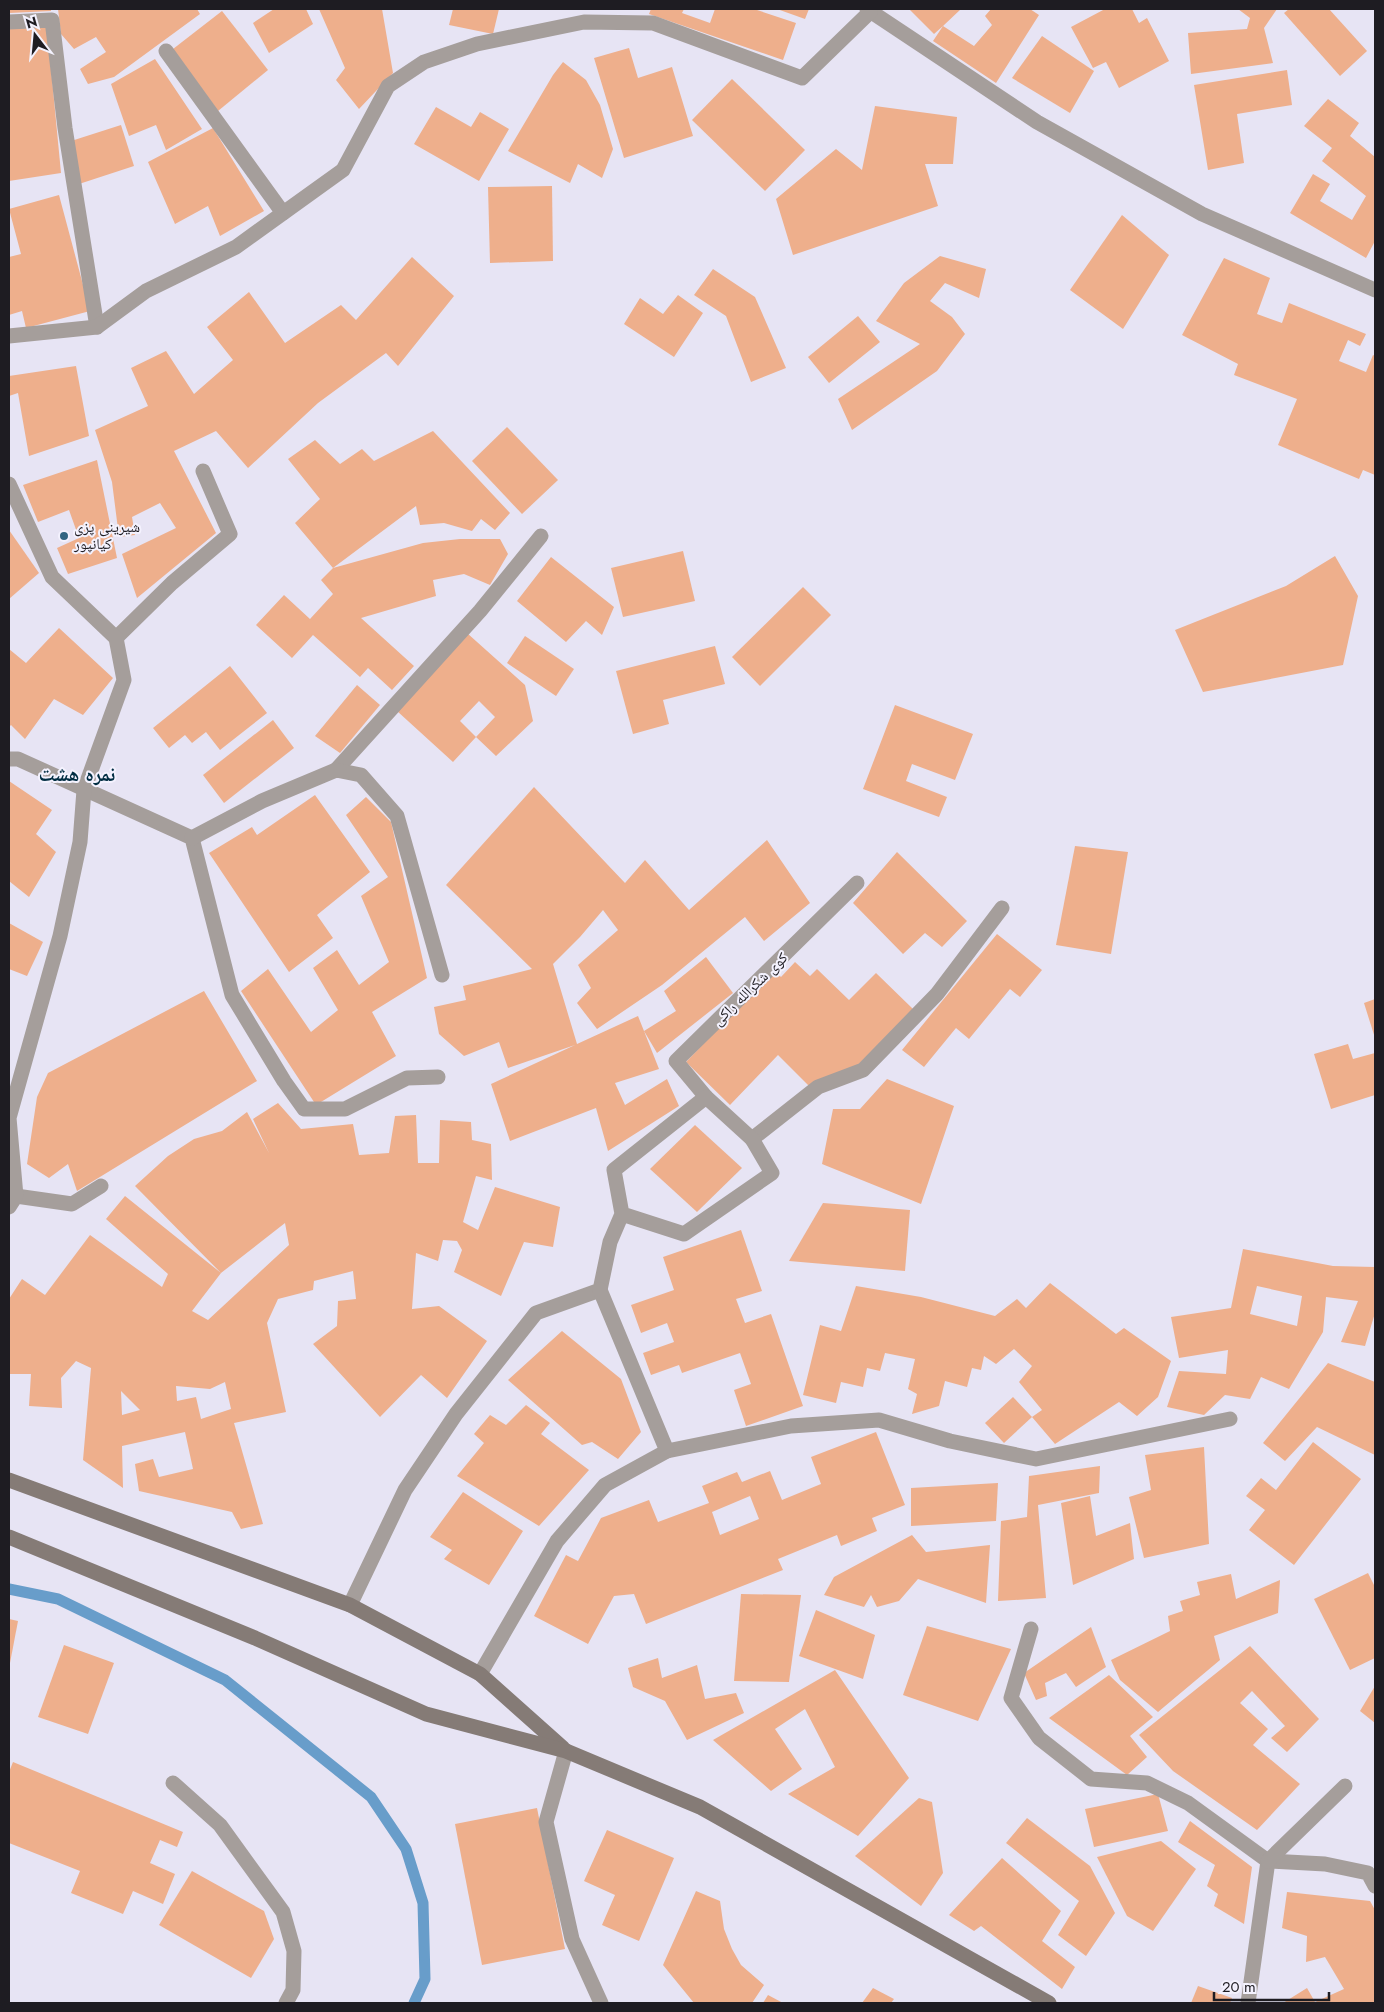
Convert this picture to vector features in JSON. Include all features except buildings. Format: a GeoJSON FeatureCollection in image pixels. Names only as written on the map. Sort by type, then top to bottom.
{"type":"FeatureCollection","features":[{"type":"Feature","properties":{"kind":"main road"},"geometry":{"type":"LineString","coordinates":[[9,1480],[350,1605],[480,1674],[566,1751]]}},
{"type":"Feature","properties":{"kind":"main road"},"geometry":{"type":"LineString","coordinates":[[9,1537],[255,1638],[426,1714],[566,1751],[700,1807],[1049,2003]]}},
{"type":"Feature","properties":{"kind":"street"},"geometry":{"type":"LineString","coordinates":[[9,336],[97,327],[146,291],[236,247],[342,170],[388,86],[424,62],[477,44],[584,22],[653,23],[802,78],[868,11],[1036,122],[1202,214],[1375,290]]}},
{"type":"Feature","properties":{"kind":"street"},"geometry":{"type":"LineString","coordinates":[[9,22],[52,20],[65,128],[97,327]]}},
{"type":"Feature","properties":{"kind":"street"},"geometry":{"type":"LineString","coordinates":[[166,51],[283,213]]}},
{"type":"Feature","properties":{"kind":"street"},"geometry":{"type":"LineString","coordinates":[[116,638],[172,583],[230,534],[203,471]]}},
{"type":"Feature","properties":{"kind":"street"},"geometry":{"type":"LineString","coordinates":[[9,484],[52,577],[116,638],[124,680],[84,790],[80,842],[60,936],[9,1118],[13,1201],[72,1204],[101,1186]]}},
{"type":"Feature","properties":{"kind":"street"},"geometry":{"type":"LineString","coordinates":[[192,838],[262,801],[336,770],[480,611],[541,536]]}},
{"type":"Feature","properties":{"kind":"street"},"geometry":{"type":"LineString","coordinates":[[9,758],[18,759],[192,838]]}},
{"type":"Feature","properties":{"kind":"street"},"geometry":{"type":"LineString","coordinates":[[336,770],[361,775],[397,816],[442,975]]}},
{"type":"Feature","properties":{"kind":"street"},"geometry":{"type":"LineString","coordinates":[[192,838],[232,995],[284,1081],[304,1109],[345,1110],[407,1078],[438,1077]]}},
{"type":"Feature","properties":{"kind":"street","name":"کوی شکرالله راکی"},"geometry":{"type":"LineString","coordinates":[[706,1097],[676,1061],[857,883]]}},
{"type":"Feature","properties":{"kind":"street"},"geometry":{"type":"LineString","coordinates":[[752,1139],[818,1087],[863,1070],[937,994],[1002,908]]}},
{"type":"Feature","properties":{"kind":"street"},"geometry":{"type":"LineString","coordinates":[[622,1214],[684,1234],[772,1173],[752,1139],[706,1097],[614,1170],[622,1214],[610,1242],[600,1290],[667,1451]]}},
{"type":"Feature","properties":{"kind":"street"},"geometry":{"type":"LineString","coordinates":[[350,1605],[405,1490],[468,1398],[536,1313],[600,1290]]}},
{"type":"Feature","properties":{"kind":"street"},"geometry":{"type":"LineString","coordinates":[[480,1674],[557,1542],[605,1485],[667,1451],[791,1426],[879,1420],[950,1441],[1036,1459],[1230,1419]]}},
{"type":"Feature","properties":{"kind":"street"},"geometry":{"type":"LineString","coordinates":[[1031,1629],[1011,1698],[1039,1738],[1091,1780],[1147,1783],[1188,1803],[1268,1861],[1325,1864],[1368,1873],[1375,1886]]}},
{"type":"Feature","properties":{"kind":"street"},"geometry":{"type":"LineString","coordinates":[[566,1751],[546,1822],[572,1939],[601,2003]]}},
{"type":"Feature","properties":{"kind":"street"},"geometry":{"type":"LineString","coordinates":[[173,1783],[220,1825],[282,1912],[294,1951],[293,1990],[286,2003]]}},
{"type":"Feature","properties":{"kind":"street"},"geometry":{"type":"LineString","coordinates":[[1248,2003],[1268,1861],[1345,1786]]}},
{"type":"Feature","properties":{"kind":"waterway"},"geometry":{"type":"LineString","coordinates":[[9,1589],[58,1599],[225,1680],[371,1797],[406,1849],[423,1903],[425,1979],[414,2003]]}},
{"type":"Feature","properties":{"kind":"place","name":"شیرینی پزی کیانپور"},"geometry":{"type":"Point","coordinates":[64,536]}},
{"type":"Feature","properties":{"kind":"district","name":"نمره هشت"},"geometry":{"type":"Point","coordinates":[77,774]}}]}
